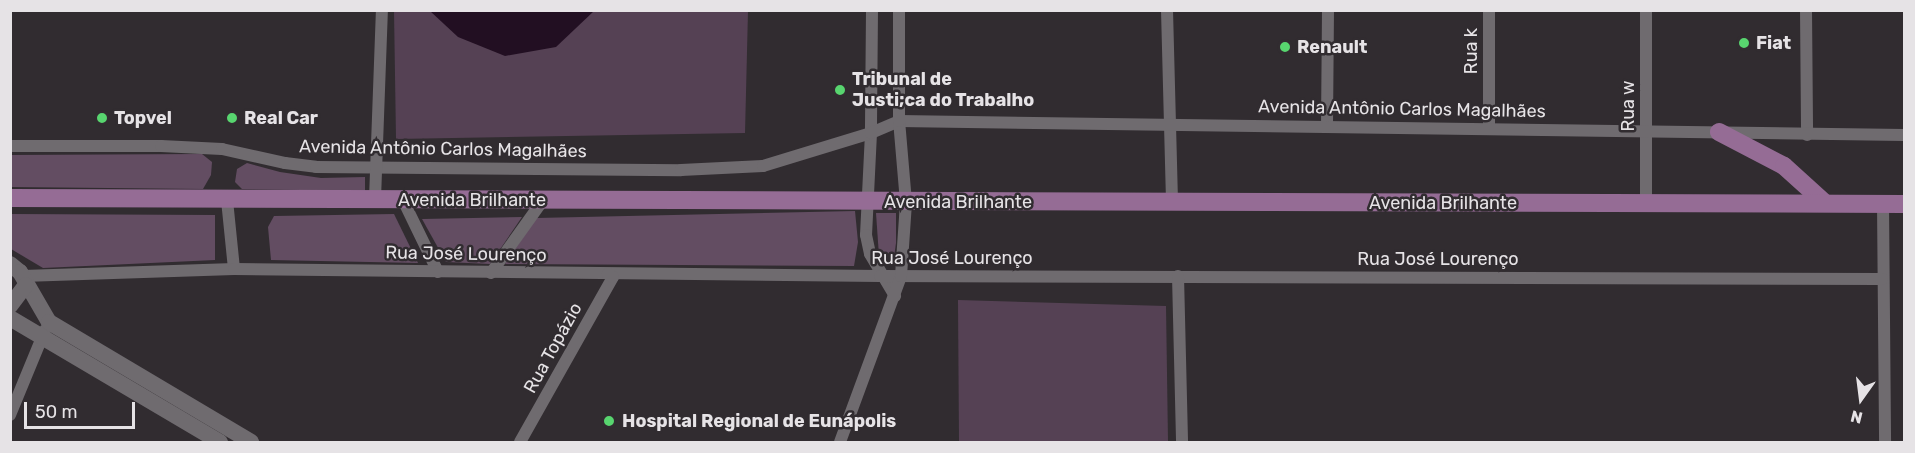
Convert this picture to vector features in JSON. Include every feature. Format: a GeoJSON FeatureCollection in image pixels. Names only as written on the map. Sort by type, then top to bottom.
{"type":"FeatureCollection","features":[{"type":"Feature","properties":{"kind":"main road"},"geometry":{"type":"LineString","coordinates":[[1719,132],[1784,166],[1825,203]]}},
{"type":"Feature","properties":{"kind":"main road","name":"Avenida Brilhante"},"geometry":{"type":"LineString","coordinates":[[10,198],[1905,204]]}},
{"type":"Feature","properties":{"kind":"main road"},"geometry":{"type":"LineString","coordinates":[[10,264],[24,280],[46,329],[126,385],[220,442]]}},
{"type":"Feature","properties":{"kind":"main road"},"geometry":{"type":"LineString","coordinates":[[10,306],[24,280]]}},
{"type":"Feature","properties":{"kind":"main road"},"geometry":{"type":"LineString","coordinates":[[10,318],[46,329],[134,370],[251,442]]}},
{"type":"Feature","properties":{"kind":"main road"},"geometry":{"type":"LineString","coordinates":[[126,385],[134,370]]}},
{"type":"Feature","properties":{"kind":"street"},"geometry":{"type":"LineString","coordinates":[[375,199],[382,10]]}},
{"type":"Feature","properties":{"kind":"street"},"geometry":{"type":"LineString","coordinates":[[872,10],[871,133],[866,235],[870,254],[880,276],[895,296]]}},
{"type":"Feature","properties":{"kind":"street"},"geometry":{"type":"LineString","coordinates":[[840,442],[901,276],[906,202],[899,121],[899,10]]}},
{"type":"Feature","properties":{"kind":"street"},"geometry":{"type":"LineString","coordinates":[[1167,10],[1172,203]]}},
{"type":"Feature","properties":{"kind":"street"},"geometry":{"type":"LineString","coordinates":[[1327,125],[1328,10]]}},
{"type":"Feature","properties":{"kind":"street","name":"Rua k"},"geometry":{"type":"LineString","coordinates":[[1489,10],[1489,128]]}},
{"type":"Feature","properties":{"kind":"street","name":"Rua w"},"geometry":{"type":"LineString","coordinates":[[1646,10],[1647,202]]}},
{"type":"Feature","properties":{"kind":"street"},"geometry":{"type":"LineString","coordinates":[[1806,10],[1807,135]]}},
{"type":"Feature","properties":{"kind":"street","name":"Avenida Antônio Carlos Magalhães"},"geometry":{"type":"LineString","coordinates":[[10,146],[161,146],[212,149],[295,165],[377,168],[681,170],[752,167],[871,133],[899,121],[1327,125],[1905,135]]}},
{"type":"Feature","properties":{"kind":"street"},"geometry":{"type":"LineString","coordinates":[[227,200],[234,269]]}},
{"type":"Feature","properties":{"kind":"street"},"geometry":{"type":"LineString","coordinates":[[403,200],[438,272]]}},
{"type":"Feature","properties":{"kind":"street"},"geometry":{"type":"LineString","coordinates":[[491,273],[543,200]]}},
{"type":"Feature","properties":{"kind":"street"},"geometry":{"type":"LineString","coordinates":[[1883,204],[1885,442]]}},
{"type":"Feature","properties":{"kind":"street","name":"Rua José Lourenço"},"geometry":{"type":"LineString","coordinates":[[24,280],[234,269],[880,276],[1882,279]]}},
{"type":"Feature","properties":{"kind":"street","name":"Rua Topázio"},"geometry":{"type":"LineString","coordinates":[[520,442],[613,277],[608,274]]}},
{"type":"Feature","properties":{"kind":"street"},"geometry":{"type":"LineString","coordinates":[[1178,276],[1182,442]]}},
{"type":"Feature","properties":{"kind":"street"},"geometry":{"type":"LineString","coordinates":[[10,415],[46,329]]}},
{"type":"Feature","properties":{"kind":"shaded area"},"geometry":{"type":"Polygon","coordinates":[[[394,11],[748,11],[745,133],[396,139],[394,11]]]}},
{"type":"Feature","properties":{"kind":"shaded area"},"geometry":{"type":"Polygon","coordinates":[[[430,11],[594,11],[556,47],[505,56],[458,37],[430,11]]]}},
{"type":"Feature","properties":{"kind":"shaded area"},"geometry":{"type":"Polygon","coordinates":[[[202,154],[212,162],[211,175],[203,189],[11,187],[11,155],[202,154]]]}},
{"type":"Feature","properties":{"kind":"shaded area"},"geometry":{"type":"Polygon","coordinates":[[[247,163],[280,172],[321,178],[365,177],[365,191],[242,189],[235,182],[237,169],[247,163]]]}},
{"type":"Feature","properties":{"kind":"shaded area"},"geometry":{"type":"Polygon","coordinates":[[[855,211],[858,242],[854,266],[505,264],[536,218],[855,211]]]}},
{"type":"Feature","properties":{"kind":"shaded area"},"geometry":{"type":"Polygon","coordinates":[[[876,213],[896,213],[894,257],[888,261],[879,256],[876,213]]]}},
{"type":"Feature","properties":{"kind":"shaded area"},"geometry":{"type":"Polygon","coordinates":[[[11,214],[215,215],[215,260],[43,268],[11,249],[11,214]]]}},
{"type":"Feature","properties":{"kind":"shaded area"},"geometry":{"type":"Polygon","coordinates":[[[394,214],[418,263],[271,260],[268,227],[274,216],[394,214]]]}},
{"type":"Feature","properties":{"kind":"shaded area"},"geometry":{"type":"Polygon","coordinates":[[[522,217],[490,264],[446,262],[422,219],[522,217]]]}},
{"type":"Feature","properties":{"kind":"shaded area"},"geometry":{"type":"Polygon","coordinates":[[[958,300],[1166,306],[1168,442],[959,442],[958,300]]]}},
{"type":"Feature","properties":{"kind":"place","name":"Fiat"},"geometry":{"type":"Point","coordinates":[1744,43]}},
{"type":"Feature","properties":{"kind":"place","name":"Renault"},"geometry":{"type":"Point","coordinates":[1285,47]}},
{"type":"Feature","properties":{"kind":"place","name":"Tribunal de Justi;ca do Trabalho"},"geometry":{"type":"Point","coordinates":[840,90]}},
{"type":"Feature","properties":{"kind":"place","name":"Topvel"},"geometry":{"type":"Point","coordinates":[102,118]}},
{"type":"Feature","properties":{"kind":"place","name":"Real Car"},"geometry":{"type":"Point","coordinates":[232,118]}},
{"type":"Feature","properties":{"kind":"place","name":"Hospital Regional de Eunápolis"},"geometry":{"type":"Point","coordinates":[609,421]}}]}
